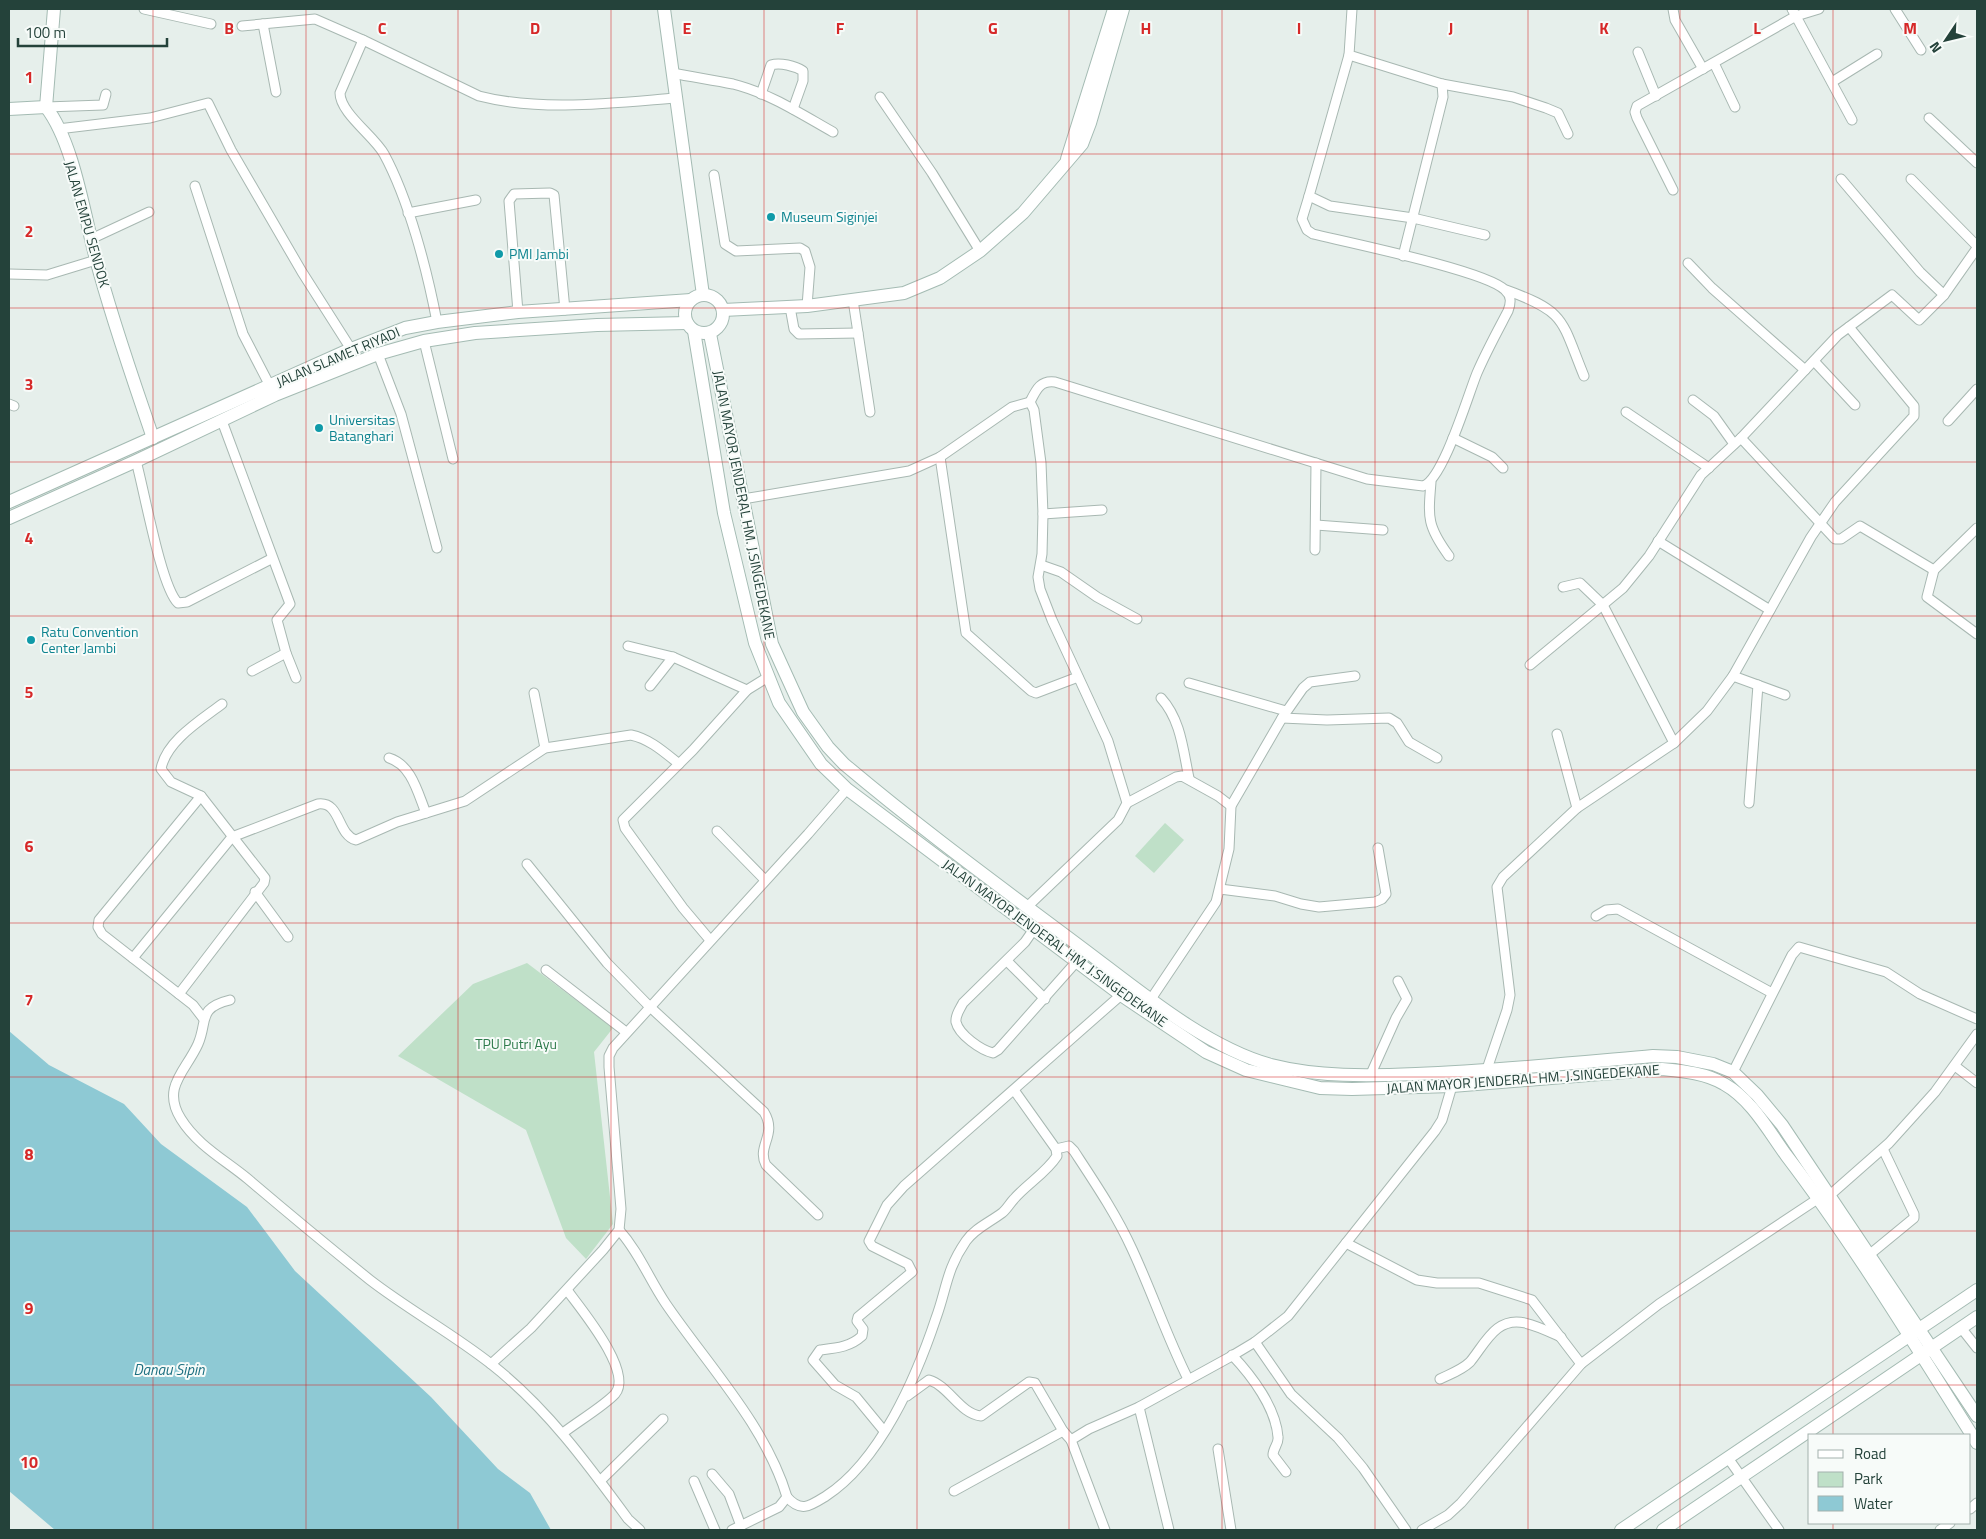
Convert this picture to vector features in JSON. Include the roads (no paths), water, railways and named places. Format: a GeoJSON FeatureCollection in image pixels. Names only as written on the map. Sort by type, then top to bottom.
{"type":"FeatureCollection","features":[{"type":"Feature","properties":{"kind":"main road"},"geometry":{"type":"LineString","coordinates":[[9,109],[46,107],[54,9]]}},
{"type":"Feature","properties":{"kind":"main road"},"geometry":{"type":"LineString","coordinates":[[664,9],[703,295]]}},
{"type":"Feature","properties":{"kind":"main road"},"geometry":{"type":"LineString","coordinates":[[724,310],[807,306],[904,293],[928,284],[980,251],[1023,213],[1046,188],[1085,138],[1117,10]]}},
{"type":"Feature","properties":{"kind":"main road","name":"JALAN EMPU SENDOK"},"geometry":{"type":"LineString","coordinates":[[46,107],[54,118],[74,173],[96,260],[153,438]]}},
{"type":"Feature","properties":{"kind":"main road"},"geometry":{"type":"LineString","coordinates":[[703,295],[718,300],[724,310],[721,325],[710,334],[690,327],[685,311],[691,300],[703,295]]}},
{"type":"Feature","properties":{"kind":"main road","name":"JALAN SLAMET RIYADI"},"geometry":{"type":"LineString","coordinates":[[9,502],[351,349],[405,328],[475,316],[691,300]]}},
{"type":"Feature","properties":{"kind":"main road"},"geometry":{"type":"LineString","coordinates":[[475,316],[475,333]]}},
{"type":"Feature","properties":{"kind":"main road","name":"JALAN SLAMET RIYADI"},"geometry":{"type":"LineString","coordinates":[[10,514],[136,461],[275,395],[378,354],[424,342],[475,333],[597,325],[690,327]]}},
{"type":"Feature","properties":{"kind":"main road","name":"JALAN MAYOR JENDERAL HM. J.SINGEDEKANE"},"geometry":{"type":"LineString","coordinates":[[690,327],[724,513],[748,617],[768,677],[779,703],[801,737],[821,764],[847,788],[958,874],[1121,995],[1206,1052],[1225,1062],[1264,1075],[1320,1088],[1452,1086],[1662,1069],[1685,1071],[1711,1078],[1724,1084],[1739,1094],[1755,1112],[1824,1196],[1869,1255],[1915,1332],[1922,1356],[1977,1442]]}},
{"type":"Feature","properties":{"kind":"main road","name":"JALAN MAYOR JENDERAL HM. J.SINGEDEKANE"},"geometry":{"type":"LineString","coordinates":[[710,334],[772,644],[803,712],[828,747],[844,764],[1026,907],[1151,999],[1213,1040],[1242,1055],[1272,1065],[1322,1073],[1370,1076],[1486,1072],[1652,1056],[1677,1057],[1713,1064],[1733,1072],[1782,1125],[1824,1196],[1915,1332],[1934,1348],[1977,1416]]}},
{"type":"Feature","properties":{"kind":"main road"},"geometry":{"type":"LineString","coordinates":[[938,858],[947,846]]}},
{"type":"Feature","properties":{"kind":"main road"},"geometry":{"type":"LineString","coordinates":[[958,874],[968,861]]}},
{"type":"Feature","properties":{"kind":"main road"},"geometry":{"type":"LineString","coordinates":[[1621,1530],[1977,1290]]}},
{"type":"Feature","properties":{"kind":"main road"},"geometry":{"type":"LineString","coordinates":[[1663,1530],[1934,1348],[1977,1317]]}},
{"type":"Feature","properties":{"kind":"street"},"geometry":{"type":"LineString","coordinates":[[144,9],[198,23],[211,24]]}},
{"type":"Feature","properties":{"kind":"street"},"geometry":{"type":"LineString","coordinates":[[1352,9],[1349,56],[1302,219],[1310,232],[1470,273],[1548,308],[1559,318],[1569,334],[1584,376]]}},
{"type":"Feature","properties":{"kind":"street"},"geometry":{"type":"LineString","coordinates":[[1673,9],[1675,20],[1703,69]]}},
{"type":"Feature","properties":{"kind":"street"},"geometry":{"type":"LineString","coordinates":[[1673,190],[1635,112],[1638,106],[1714,63],[1794,13],[1820,9]]}},
{"type":"Feature","properties":{"kind":"street"},"geometry":{"type":"LineString","coordinates":[[1895,9],[1921,50]]}},
{"type":"Feature","properties":{"kind":"street"},"geometry":{"type":"LineString","coordinates":[[1794,13],[1852,120]]}},
{"type":"Feature","properties":{"kind":"street"},"geometry":{"type":"LineString","coordinates":[[242,26],[319,19],[479,96],[497,100],[595,105],[676,98]]}},
{"type":"Feature","properties":{"kind":"street"},"geometry":{"type":"LineString","coordinates":[[263,24],[276,92]]}},
{"type":"Feature","properties":{"kind":"street"},"geometry":{"type":"LineString","coordinates":[[363,40],[340,93],[340,98],[346,109],[381,150],[393,171],[408,213],[436,322]]}},
{"type":"Feature","properties":{"kind":"street"},"geometry":{"type":"LineString","coordinates":[[1638,52],[1656,96]]}},
{"type":"Feature","properties":{"kind":"street"},"geometry":{"type":"LineString","coordinates":[[1832,82],[1877,54]]}},
{"type":"Feature","properties":{"kind":"street"},"geometry":{"type":"LineString","coordinates":[[1349,56],[1442,84],[1513,97],[1546,108],[1558,114],[1568,134]]}},
{"type":"Feature","properties":{"kind":"street"},"geometry":{"type":"LineString","coordinates":[[1714,63],[1735,107]]}},
{"type":"Feature","properties":{"kind":"street"},"geometry":{"type":"LineString","coordinates":[[761,94],[771,66],[776,64],[798,68],[802,71],[804,77],[793,109]]}},
{"type":"Feature","properties":{"kind":"street"},"geometry":{"type":"LineString","coordinates":[[672,74],[734,85],[761,94],[793,109],[833,132]]}},
{"type":"Feature","properties":{"kind":"street"},"geometry":{"type":"LineString","coordinates":[[1403,256],[1443,97],[1442,84]]}},
{"type":"Feature","properties":{"kind":"street"},"geometry":{"type":"LineString","coordinates":[[46,107],[103,105],[106,94]]}},
{"type":"Feature","properties":{"kind":"street"},"geometry":{"type":"LineString","coordinates":[[880,98],[932,173],[980,251]]}},
{"type":"Feature","properties":{"kind":"street"},"geometry":{"type":"LineString","coordinates":[[58,130],[150,118],[208,103],[231,150],[302,272],[351,349]]}},
{"type":"Feature","properties":{"kind":"street"},"geometry":{"type":"LineString","coordinates":[[1930,118],[1977,163]]}},
{"type":"Feature","properties":{"kind":"street"},"geometry":{"type":"LineString","coordinates":[[714,175],[724,244],[736,251],[800,248],[805,251],[810,267],[807,306]]}},
{"type":"Feature","properties":{"kind":"street"},"geometry":{"type":"LineString","coordinates":[[1530,665],[1624,588],[1658,541],[1701,475],[1738,441],[1838,334],[1892,295],[1919,320],[1944,295],[1977,247],[1911,178]]}},
{"type":"Feature","properties":{"kind":"street"},"geometry":{"type":"LineString","coordinates":[[1841,179],[1920,272],[1944,295]]}},
{"type":"Feature","properties":{"kind":"street"},"geometry":{"type":"LineString","coordinates":[[195,186],[244,334],[270,386]]}},
{"type":"Feature","properties":{"kind":"street"},"geometry":{"type":"LineString","coordinates":[[518,312],[509,201],[513,195],[551,193],[555,198],[565,310]]}},
{"type":"Feature","properties":{"kind":"street"},"geometry":{"type":"LineString","coordinates":[[1309,196],[1330,206],[1412,218],[1485,235]]}},
{"type":"Feature","properties":{"kind":"street"},"geometry":{"type":"LineString","coordinates":[[408,213],[476,200]]}},
{"type":"Feature","properties":{"kind":"street"},"geometry":{"type":"LineString","coordinates":[[91,239],[149,212]]}},
{"type":"Feature","properties":{"kind":"street"},"geometry":{"type":"LineString","coordinates":[[9,274],[47,275],[96,260]]}},
{"type":"Feature","properties":{"kind":"street"},"geometry":{"type":"LineString","coordinates":[[1688,263],[1712,288],[1805,370]]}},
{"type":"Feature","properties":{"kind":"street"},"geometry":{"type":"LineString","coordinates":[[1449,556],[1434,536],[1429,522],[1431,482],[1453,438],[1477,373],[1509,307],[1510,295],[1506,290]]}},
{"type":"Feature","properties":{"kind":"street"},"geometry":{"type":"LineString","coordinates":[[853,300],[870,412]]}},
{"type":"Feature","properties":{"kind":"street"},"geometry":{"type":"LineString","coordinates":[[790,307],[794,329],[800,334],[858,333]]}},
{"type":"Feature","properties":{"kind":"street"},"geometry":{"type":"LineString","coordinates":[[1486,1072],[1507,1010],[1510,995],[1497,887],[1510,870],[1577,808],[1674,744],[1707,711],[1733,676],[1820,524],[1835,502],[1900,434],[1915,413],[1914,406],[1849,327]]}},
{"type":"Feature","properties":{"kind":"street"},"geometry":{"type":"LineString","coordinates":[[424,342],[453,459]]}},
{"type":"Feature","properties":{"kind":"street"},"geometry":{"type":"LineString","coordinates":[[378,354],[401,414],[437,548]]}},
{"type":"Feature","properties":{"kind":"street"},"geometry":{"type":"LineString","coordinates":[[1814,361],[1855,405]]}},
{"type":"Feature","properties":{"kind":"street"},"geometry":{"type":"LineString","coordinates":[[743,499],[783,491],[899,474],[940,457],[1012,407],[1030,402],[1036,389],[1043,383],[1055,382],[1376,481],[1422,486],[1431,482]]}},
{"type":"Feature","properties":{"kind":"street"},"geometry":{"type":"LineString","coordinates":[[1948,421],[1977,389]]}},
{"type":"Feature","properties":{"kind":"street"},"geometry":{"type":"LineString","coordinates":[[1694,400],[1714,416],[1837,540],[1858,526],[1863,527],[1934,570]]}},
{"type":"Feature","properties":{"kind":"street"},"geometry":{"type":"LineString","coordinates":[[1030,402],[1034,410],[1041,463],[1043,514],[1041,565],[1038,577],[1043,600],[1108,741],[1127,803]]}},
{"type":"Feature","properties":{"kind":"street"},"geometry":{"type":"LineString","coordinates":[[1626,412],[1710,468]]}},
{"type":"Feature","properties":{"kind":"street"},"geometry":{"type":"LineString","coordinates":[[222,421],[271,559],[290,604],[277,620],[286,653],[296,678]]}},
{"type":"Feature","properties":{"kind":"street"},"geometry":{"type":"LineString","coordinates":[[1453,438],[1492,457],[1503,468]]}},
{"type":"Feature","properties":{"kind":"street"},"geometry":{"type":"LineString","coordinates":[[940,457],[966,633],[1031,691],[1036,693],[1078,677]]}},
{"type":"Feature","properties":{"kind":"street"},"geometry":{"type":"LineString","coordinates":[[136,461],[159,559],[172,597],[178,603],[186,602],[271,559]]}},
{"type":"Feature","properties":{"kind":"street"},"geometry":{"type":"LineString","coordinates":[[1315,550],[1316,463]]}},
{"type":"Feature","properties":{"kind":"street"},"geometry":{"type":"LineString","coordinates":[[1043,514],[1102,510]]}},
{"type":"Feature","properties":{"kind":"street"},"geometry":{"type":"LineString","coordinates":[[1316,525],[1383,530]]}},
{"type":"Feature","properties":{"kind":"street"},"geometry":{"type":"LineString","coordinates":[[1977,528],[1934,570],[1927,597],[1977,634]]}},
{"type":"Feature","properties":{"kind":"street"},"geometry":{"type":"LineString","coordinates":[[1658,541],[1770,610]]}},
{"type":"Feature","properties":{"kind":"street"},"geometry":{"type":"LineString","coordinates":[[1041,565],[1060,572],[1097,597],[1137,619]]}},
{"type":"Feature","properties":{"kind":"street"},"geometry":{"type":"LineString","coordinates":[[1563,588],[1580,583],[1603,605],[1674,744]]}},
{"type":"Feature","properties":{"kind":"street"},"geometry":{"type":"LineString","coordinates":[[628,646],[673,657],[747,690]]}},
{"type":"Feature","properties":{"kind":"street"},"geometry":{"type":"LineString","coordinates":[[252,670],[286,653]]}},
{"type":"Feature","properties":{"kind":"street"},"geometry":{"type":"LineString","coordinates":[[650,686],[673,657]]}},
{"type":"Feature","properties":{"kind":"street"},"geometry":{"type":"LineString","coordinates":[[1151,999],[1210,913],[1220,889],[1229,849],[1231,806],[1284,715],[1303,688],[1310,682],[1355,676]]}},
{"type":"Feature","properties":{"kind":"street"},"geometry":{"type":"LineString","coordinates":[[1733,676],[1785,695]]}},
{"type":"Feature","properties":{"kind":"street"},"geometry":{"type":"LineString","coordinates":[[710,940],[683,908],[624,823],[624,820],[747,690],[768,677]]}},
{"type":"Feature","properties":{"kind":"street"},"geometry":{"type":"LineString","coordinates":[[1188,683],[1284,715],[1327,720],[1389,718],[1396,723],[1409,742],[1436,758]]}},
{"type":"Feature","properties":{"kind":"street"},"geometry":{"type":"LineString","coordinates":[[1749,803],[1758,685]]}},
{"type":"Feature","properties":{"kind":"street"},"geometry":{"type":"LineString","coordinates":[[534,693],[545,748]]}},
{"type":"Feature","properties":{"kind":"street"},"geometry":{"type":"LineString","coordinates":[[1161,698],[1170,708],[1179,729],[1188,778]]}},
{"type":"Feature","properties":{"kind":"street"},"geometry":{"type":"LineString","coordinates":[[179,994],[264,882],[264,876],[201,796],[176,784],[164,775],[161,769],[163,758],[172,745],[222,704]]}},
{"type":"Feature","properties":{"kind":"street"},"geometry":{"type":"LineString","coordinates":[[1557,734],[1562,760],[1577,808]]}},
{"type":"Feature","properties":{"kind":"street"},"geometry":{"type":"LineString","coordinates":[[133,958],[232,837],[322,804],[332,808],[352,840],[369,835],[397,822],[465,801],[545,748],[631,736],[642,738],[654,744],[679,764]]}},
{"type":"Feature","properties":{"kind":"street"},"geometry":{"type":"LineString","coordinates":[[390,758],[398,761],[407,769],[426,813]]}},
{"type":"Feature","properties":{"kind":"street"},"geometry":{"type":"LineString","coordinates":[[1026,907],[1118,820],[1127,803],[1176,776],[1188,778],[1231,806]]}},
{"type":"Feature","properties":{"kind":"street"},"geometry":{"type":"LineString","coordinates":[[491,1364],[531,1328],[619,1230],[621,1209],[609,1061],[613,1048],[648,1006],[847,788]]}},
{"type":"Feature","properties":{"kind":"street"},"geometry":{"type":"LineString","coordinates":[[201,796],[99,920],[98,927],[102,934],[179,994],[203,1018]]}},
{"type":"Feature","properties":{"kind":"street"},"geometry":{"type":"LineString","coordinates":[[717,830],[765,880]]}},
{"type":"Feature","properties":{"kind":"street"},"geometry":{"type":"LineString","coordinates":[[1220,889],[1275,896],[1319,907],[1375,902],[1382,899],[1386,894],[1378,848]]}},
{"type":"Feature","properties":{"kind":"street"},"geometry":{"type":"LineString","coordinates":[[527,864],[607,963],[648,1006],[764,1112],[770,1127],[763,1155],[766,1166],[818,1215]]}},
{"type":"Feature","properties":{"kind":"street"},"geometry":{"type":"LineString","coordinates":[[255,892],[288,937]]}},
{"type":"Feature","properties":{"kind":"street"},"geometry":{"type":"LineString","coordinates":[[1596,916],[1606,910],[1618,909],[1772,993]]}},
{"type":"Feature","properties":{"kind":"street"},"geometry":{"type":"LineString","coordinates":[[1034,930],[1025,942],[963,1003],[956,1015],[956,1022],[960,1031],[984,1050],[993,1053],[1045,999],[1077,961]]}},
{"type":"Feature","properties":{"kind":"street"},"geometry":{"type":"LineString","coordinates":[[1733,1072],[1792,955],[1799,947],[1886,972],[1920,994],[1977,1019]]}},
{"type":"Feature","properties":{"kind":"street"},"geometry":{"type":"LineString","coordinates":[[1006,961],[1045,999]]}},
{"type":"Feature","properties":{"kind":"street"},"geometry":{"type":"LineString","coordinates":[[546,970],[626,1032]]}},
{"type":"Feature","properties":{"kind":"street"},"geometry":{"type":"LineString","coordinates":[[1370,1076],[1396,1018],[1407,999],[1398,980]]}},
{"type":"Feature","properties":{"kind":"street"},"geometry":{"type":"LineString","coordinates":[[884,1431],[856,1397],[835,1385],[813,1360],[820,1350],[845,1347],[854,1343],[862,1336],[863,1329],[856,1321],[858,1316],[912,1272],[908,1264],[872,1246],[869,1241],[887,1205],[904,1186],[1121,995]]}},
{"type":"Feature","properties":{"kind":"street"},"geometry":{"type":"LineString","coordinates":[[230,1000],[216,1004],[203,1018],[199,1043],[177,1078],[173,1094],[174,1104],[181,1119],[204,1145],[371,1280],[491,1364],[539,1406],[563,1434],[628,1519],[640,1530]]}},
{"type":"Feature","properties":{"kind":"street"},"geometry":{"type":"LineString","coordinates":[[1422,1530],[1448,1515],[1462,1503],[1581,1364],[1659,1304],[1824,1196],[1883,1149],[1935,1092],[1977,1034]]}},
{"type":"Feature","properties":{"kind":"street"},"geometry":{"type":"LineString","coordinates":[[1955,1066],[1977,1082]]}},
{"type":"Feature","properties":{"kind":"street"},"geometry":{"type":"LineString","coordinates":[[1071,1440],[1089,1429],[1139,1407],[1255,1342],[1288,1316],[1435,1131],[1442,1120],[1452,1086]]}},
{"type":"Feature","properties":{"kind":"street"},"geometry":{"type":"LineString","coordinates":[[619,1230],[636,1253],[656,1290],[672,1314],[763,1440],[788,1497],[798,1507],[805,1508],[834,1491],[866,1459],[905,1398],[934,1326],[946,1280],[957,1254],[971,1234],[1004,1211],[1014,1198],[1057,1156],[1056,1149],[1014,1090]]}},
{"type":"Feature","properties":{"kind":"street"},"geometry":{"type":"LineString","coordinates":[[1056,1149],[1069,1146],[1074,1151],[1113,1210],[1132,1249],[1174,1351],[1188,1379]]}},
{"type":"Feature","properties":{"kind":"street"},"geometry":{"type":"LineString","coordinates":[[1869,1255],[1914,1218],[1914,1214],[1883,1149]]}},
{"type":"Feature","properties":{"kind":"street"},"geometry":{"type":"LineString","coordinates":[[1346,1244],[1417,1280],[1437,1283],[1480,1283],[1532,1300],[1581,1364]]}},
{"type":"Feature","properties":{"kind":"street"},"geometry":{"type":"LineString","coordinates":[[563,1434],[616,1393],[619,1381],[618,1370],[607,1346],[567,1290]]}},
{"type":"Feature","properties":{"kind":"street"},"geometry":{"type":"LineString","coordinates":[[1440,1379],[1469,1362],[1491,1333],[1501,1326],[1512,1322],[1525,1323],[1562,1337]]}},
{"type":"Feature","properties":{"kind":"street"},"geometry":{"type":"LineString","coordinates":[[1962,1329],[1977,1348]]}},
{"type":"Feature","properties":{"kind":"street"},"geometry":{"type":"LineString","coordinates":[[1255,1342],[1291,1394],[1338,1438],[1363,1468],[1406,1530]]}},
{"type":"Feature","properties":{"kind":"street"},"geometry":{"type":"LineString","coordinates":[[1232,1355],[1249,1375],[1268,1406],[1279,1440],[1273,1455],[1286,1472]]}},
{"type":"Feature","properties":{"kind":"street"},"geometry":{"type":"LineString","coordinates":[[905,1398],[928,1380],[948,1392],[975,1415],[981,1416],[1029,1382],[1035,1383],[1063,1431],[1071,1440],[1104,1530]]}},
{"type":"Feature","properties":{"kind":"street"},"geometry":{"type":"LineString","coordinates":[[1139,1407],[1169,1530]]}},
{"type":"Feature","properties":{"kind":"street"},"geometry":{"type":"LineString","coordinates":[[600,1481],[663,1419]]}},
{"type":"Feature","properties":{"kind":"street"},"geometry":{"type":"LineString","coordinates":[[954,1491],[1063,1431]]}},
{"type":"Feature","properties":{"kind":"street"},"geometry":{"type":"LineString","coordinates":[[1218,1449],[1231,1530]]}},
{"type":"Feature","properties":{"kind":"street"},"geometry":{"type":"LineString","coordinates":[[1728,1458],[1779,1530]]}},
{"type":"Feature","properties":{"kind":"street"},"geometry":{"type":"LineString","coordinates":[[712,1474],[729,1494],[741,1526]]}},
{"type":"Feature","properties":{"kind":"street"},"geometry":{"type":"LineString","coordinates":[[694,1481],[715,1530]]}},
{"type":"Feature","properties":{"kind":"street"},"geometry":{"type":"LineString","coordinates":[[732,1530],[779,1507],[788,1497]]}},
{"type":"Feature","properties":{"kind":"water","name":"Danau Sipin"},"geometry":{"type":"Polygon","coordinates":[[[9,1031],[49,1065],[124,1104],[161,1144],[247,1207],[295,1271],[431,1397],[498,1469],[530,1493],[551,1530],[55,1530],[9,1491],[9,1031]]]}},
{"type":"Feature","properties":{"kind":"place","name":"Museum Siginjei"},"geometry":{"type":"Point","coordinates":[771,217]}},
{"type":"Feature","properties":{"kind":"place","name":"PMI Jambi"},"geometry":{"type":"Point","coordinates":[499,254]}},
{"type":"Feature","properties":{"kind":"place","name":"Universitas Batanghari"},"geometry":{"type":"Point","coordinates":[319,428]}},
{"type":"Feature","properties":{"kind":"place","name":"Ratu Convention Center Jambi"},"geometry":{"type":"Point","coordinates":[31,640]}},
{"type":"Feature","properties":{"kind":"park label","name":"TPU Putri Ayu"},"geometry":{"type":"Point","coordinates":[516,1044]}}]}
